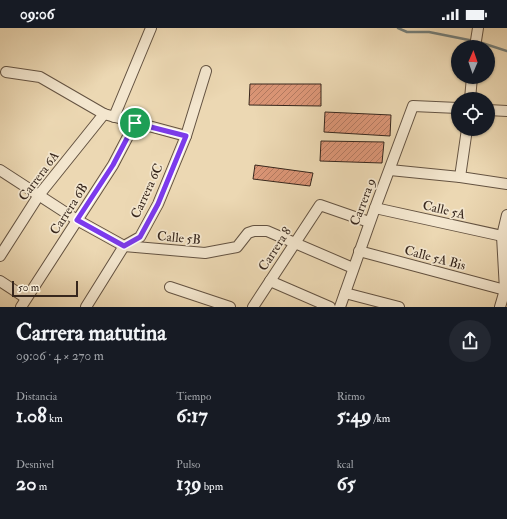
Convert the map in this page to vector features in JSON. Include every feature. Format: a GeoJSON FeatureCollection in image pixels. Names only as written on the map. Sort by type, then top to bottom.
{"type":"FeatureCollection","features":[{"type":"Feature","properties":{"kind":"street"},"geometry":{"type":"LineString","coordinates":[[114,117],[151,28]]}},
{"type":"Feature","properties":{"kind":"street","name":"Carrera 6C"},"geometry":{"type":"LineString","coordinates":[[86,307],[124,246],[140,237],[158,204],[186,136],[206,71]]}},
{"type":"Feature","properties":{"kind":"street"},"geometry":{"type":"LineString","coordinates":[[6,72],[40,77],[104,114],[186,136]]}},
{"type":"Feature","properties":{"kind":"street","name":"Carrera 9"},"geometry":{"type":"LineString","coordinates":[[340,307],[374,208],[390,170],[413,106],[451,108]]}},
{"type":"Feature","properties":{"kind":"street"},"geometry":{"type":"LineString","coordinates":[[495,110],[507,111]]}},
{"type":"Feature","properties":{"kind":"street","name":"Carrera 6A"},"geometry":{"type":"LineString","coordinates":[[0,256],[39,195],[104,114]]}},
{"type":"Feature","properties":{"kind":"street","name":"Carrera 6B"},"geometry":{"type":"LineString","coordinates":[[24,303],[113,165],[135,123]]}},
{"type":"Feature","properties":{"kind":"street"},"geometry":{"type":"LineString","coordinates":[[460,177],[466,136]]}},
{"type":"Feature","properties":{"kind":"street","name":"Calle 5B"},"geometry":{"type":"LineString","coordinates":[[0,170],[77,220],[124,246],[205,253],[237,247],[248,233],[254,231],[267,231],[295,243]]}},
{"type":"Feature","properties":{"kind":"street"},"geometry":{"type":"LineString","coordinates":[[390,170],[460,177],[507,184]]}},
{"type":"Feature","properties":{"kind":"street","name":"Carrera 8"},"geometry":{"type":"LineString","coordinates":[[253,307],[320,205],[369,222]]}},
{"type":"Feature","properties":{"kind":"street","name":"Calle 5A"},"geometry":{"type":"LineString","coordinates":[[374,208],[505,237]]}},
{"type":"Feature","properties":{"kind":"street"},"geometry":{"type":"LineString","coordinates":[[500,307],[505,290],[505,237],[507,215]]}},
{"type":"Feature","properties":{"kind":"street"},"geometry":{"type":"LineString","coordinates":[[295,243],[353,268]]}},
{"type":"Feature","properties":{"kind":"street","name":"Calle 5A Bis"},"geometry":{"type":"LineString","coordinates":[[359,251],[505,290]]}},
{"type":"Feature","properties":{"kind":"street"},"geometry":{"type":"LineString","coordinates":[[0,281],[24,303]]}},
{"type":"Feature","properties":{"kind":"street"},"geometry":{"type":"LineString","coordinates":[[270,281],[330,307]]}},
{"type":"Feature","properties":{"kind":"street"},"geometry":{"type":"LineString","coordinates":[[170,287],[230,307]]}},
{"type":"Feature","properties":{"kind":"street"},"geometry":{"type":"LineString","coordinates":[[345,293],[399,307]]}},
{"type":"Feature","properties":{"kind":"building"},"geometry":{"type":"Polygon","coordinates":[[[250,84],[321,84],[321,106],[249,105],[250,84]]]}},
{"type":"Feature","properties":{"kind":"building"},"geometry":{"type":"Polygon","coordinates":[[[325,112],[391,115],[390,136],[324,132],[325,112]]]}},
{"type":"Feature","properties":{"kind":"building"},"geometry":{"type":"Polygon","coordinates":[[[321,141],[384,142],[382,163],[320,161],[321,141]]]}},
{"type":"Feature","properties":{"kind":"building"},"geometry":{"type":"Polygon","coordinates":[[[255,165],[313,173],[310,186],[253,179],[255,165]]]}},
{"type":"Feature","properties":{"kind":"waterway"},"geometry":{"type":"LineString","coordinates":[[398,28],[407,32],[429,32],[469,40]]}},
{"type":"Feature","properties":{"kind":"waterway"},"geometry":{"type":"LineString","coordinates":[[495,47],[507,51]]}},
{"type":"Feature","properties":{"kind":"route"},"geometry":{"type":"LineString","coordinates":[[135,123],[186,136],[158,204],[140,237],[124,246],[77,220],[113,165],[135,123]]}}]}
